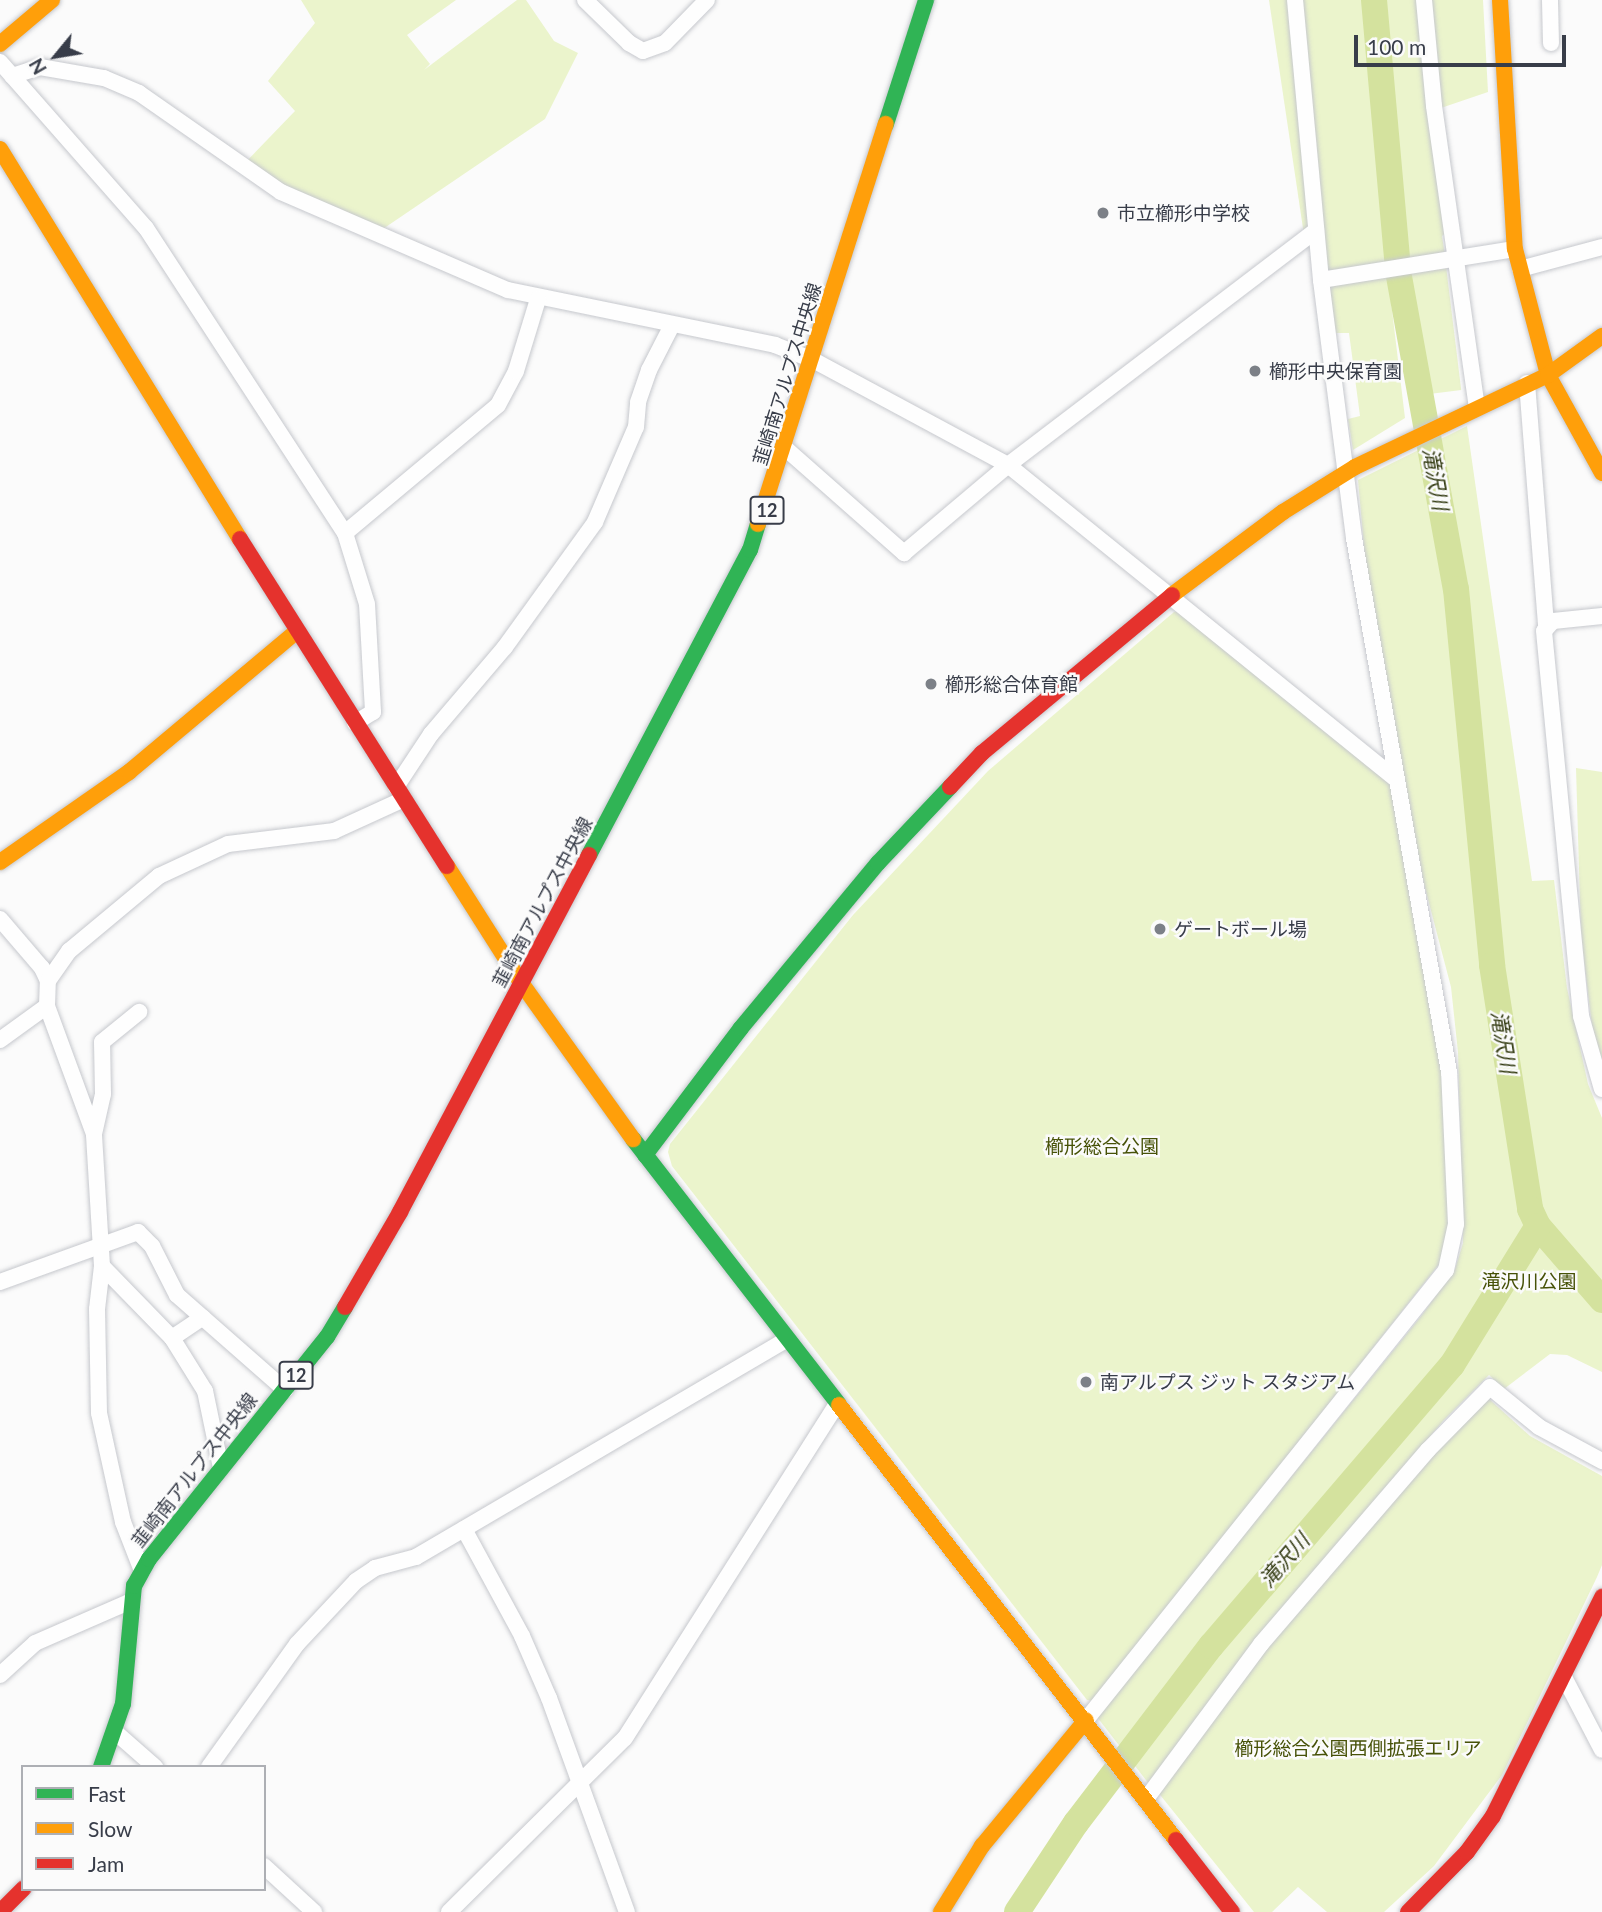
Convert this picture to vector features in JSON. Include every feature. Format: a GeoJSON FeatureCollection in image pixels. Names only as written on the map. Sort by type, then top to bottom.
{"type":"FeatureCollection","features":[{"type":"Feature","properties":{"kind":"street"},"geometry":{"type":"LineString","coordinates":[[0,44],[52,0]]}},
{"type":"Feature","properties":{"kind":"street"},"geometry":{"type":"LineString","coordinates":[[585,0],[629,43],[643,51],[665,44],[707,0]]}},
{"type":"Feature","properties":{"kind":"street","name":"韮崎南アルプス中央線"},"geometry":{"type":"LineString","coordinates":[[102,1765],[126,1687],[131,1601],[142,1571],[285,1390],[341,1313],[522,984],[750,550],[926,0]]}},
{"type":"Feature","properties":{"kind":"street"},"geometry":{"type":"LineString","coordinates":[[941,1912],[982,1846],[1089,1724],[1446,1270],[1458,1205],[1449,1072],[1394,778],[1351,470],[1321,280],[1295,0]]}},
{"type":"Feature","properties":{"kind":"street"},"geometry":{"type":"LineString","coordinates":[[1424,0],[1450,262],[1472,410]]}},
{"type":"Feature","properties":{"kind":"street"},"geometry":{"type":"LineString","coordinates":[[1500,0],[1515,249],[1548,374],[1602,473]]}},
{"type":"Feature","properties":{"kind":"street"},"geometry":{"type":"LineString","coordinates":[[1550,0],[1551,43]]}},
{"type":"Feature","properties":{"kind":"street"},"geometry":{"type":"LineString","coordinates":[[0,62],[146,228],[345,533],[367,604],[373,712],[355,723]]}},
{"type":"Feature","properties":{"kind":"street"},"geometry":{"type":"LineString","coordinates":[[12,75],[40,67],[104,78],[139,93],[281,192],[508,290],[538,299],[671,327],[775,345],[813,360],[1008,465],[1394,778]]}},
{"type":"Feature","properties":{"kind":"street"},"geometry":{"type":"LineString","coordinates":[[0,149],[297,631],[522,984],[645,1155],[1089,1724],[1232,1912]]}},
{"type":"Feature","properties":{"kind":"street"},"geometry":{"type":"LineString","coordinates":[[785,447],[904,553],[1008,465],[1317,230]]}},
{"type":"Feature","properties":{"kind":"street"},"geometry":{"type":"LineString","coordinates":[[1520,269],[1602,247]]}},
{"type":"Feature","properties":{"kind":"street"},"geometry":{"type":"LineString","coordinates":[[1321,280],[1450,262],[1515,249]]}},
{"type":"Feature","properties":{"kind":"street"},"geometry":{"type":"LineString","coordinates":[[345,533],[498,405],[516,371],[538,299]]}},
{"type":"Feature","properties":{"kind":"street"},"geometry":{"type":"LineString","coordinates":[[48,981],[69,951],[159,876],[228,844],[334,831],[400,793],[431,734],[505,647],[595,522],[636,427],[638,402],[649,370],[671,327]]}},
{"type":"Feature","properties":{"kind":"street"},"geometry":{"type":"LineString","coordinates":[[645,1155],[741,1028],[897,842],[982,753],[1231,549],[1351,470],[1548,374],[1602,336]]}},
{"type":"Feature","properties":{"kind":"street"},"geometry":{"type":"LineString","coordinates":[[1527,383],[1581,1016],[1602,1089]]}},
{"type":"Feature","properties":{"kind":"street"},"geometry":{"type":"LineString","coordinates":[[1546,624],[1602,616]]}},
{"type":"Feature","properties":{"kind":"street"},"geometry":{"type":"LineString","coordinates":[[0,862],[69,818],[130,772],[297,631]]}},
{"type":"Feature","properties":{"kind":"street"},"geometry":{"type":"LineString","coordinates":[[0,919],[42,968],[48,981],[47,1006],[94,1133],[102,1246],[97,1309],[99,1413],[123,1522],[142,1571]]}},
{"type":"Feature","properties":{"kind":"street"},"geometry":{"type":"LineString","coordinates":[[0,1040],[47,1006]]}},
{"type":"Feature","properties":{"kind":"street"},"geometry":{"type":"LineString","coordinates":[[94,1133],[103,1094],[102,1042],[139,1012]]}},
{"type":"Feature","properties":{"kind":"street"},"geometry":{"type":"LineString","coordinates":[[0,1282],[138,1232],[152,1246],[177,1295],[285,1390]]}},
{"type":"Feature","properties":{"kind":"street"},"geometry":{"type":"LineString","coordinates":[[102,1266],[172,1338],[205,1391],[221,1468]]}},
{"type":"Feature","properties":{"kind":"street"},"geometry":{"type":"LineString","coordinates":[[172,1338],[202,1317]]}},
{"type":"Feature","properties":{"kind":"street"},"geometry":{"type":"LineString","coordinates":[[210,1765],[297,1644],[336,1599],[375,1568],[416,1557],[533,1484],[787,1339]]}},
{"type":"Feature","properties":{"kind":"street"},"geometry":{"type":"LineString","coordinates":[[1144,1797],[1261,1644],[1428,1450],[1490,1387],[1539,1427],[1602,1461]]}},
{"type":"Feature","properties":{"kind":"street"},"geometry":{"type":"LineString","coordinates":[[449,1912],[463,1893],[625,1738],[837,1404]]}},
{"type":"Feature","properties":{"kind":"street"},"geometry":{"type":"LineString","coordinates":[[464,1529],[522,1636],[627,1912]]}},
{"type":"Feature","properties":{"kind":"street"},"geometry":{"type":"LineString","coordinates":[[1408,1912],[1467,1852],[1493,1816],[1602,1597]]}},
{"type":"Feature","properties":{"kind":"street"},"geometry":{"type":"LineString","coordinates":[[0,1675],[35,1643],[131,1601]]}},
{"type":"Feature","properties":{"kind":"street"},"geometry":{"type":"LineString","coordinates":[[1564,1677],[1602,1750]]}},
{"type":"Feature","properties":{"kind":"street"},"geometry":{"type":"LineString","coordinates":[[114,1731],[153,1765]]}},
{"type":"Feature","properties":{"kind":"street"},"geometry":{"type":"LineString","coordinates":[[266,1868],[312,1912]]}},
{"type":"Feature","properties":{"kind":"street"},"geometry":{"type":"LineString","coordinates":[[0,1912],[21,1891]]}},
{"type":"Feature","properties":{"kind":"green space"},"geometry":{"type":"Polygon","coordinates":[[[301,0],[456,0],[407,35],[430,64],[424,70],[517,0],[526,0],[554,41],[578,53],[545,119],[374,235],[242,166],[295,111],[268,81],[315,23],[301,0]]]}},
{"type":"Feature","properties":{"kind":"green space"},"geometry":{"type":"Polygon","coordinates":[[[1269,0],[1291,0],[1312,229],[1304,235],[1269,0]]]}},
{"type":"Feature","properties":{"kind":"green space"},"geometry":{"type":"Polygon","coordinates":[[[1295,0],[1374,0],[1395,238],[1386,272],[1321,280],[1295,0]]]}},
{"type":"Feature","properties":{"kind":"green space"},"geometry":{"type":"Polygon","coordinates":[[[1382,0],[1483,0],[1488,92],[1435,110],[1452,228],[1442,236],[1445,256],[1408,262],[1382,0]]]}},
{"type":"Feature","properties":{"kind":"green space"},"geometry":{"type":"Polygon","coordinates":[[[1446,266],[1461,390],[1424,395],[1408,271],[1446,266]]]}},
{"type":"Feature","properties":{"kind":"green space"},"geometry":{"type":"Polygon","coordinates":[[[1388,277],[1405,418],[1353,450],[1348,419],[1360,416],[1349,333],[1335,333],[1329,286],[1388,277]]]}},
{"type":"Feature","properties":{"kind":"green space","name":"滝沢川公園"},"geometry":{"type":"Polygon","coordinates":[[[1467,426],[1532,881],[1554,880],[1567,988],[1588,1084],[1602,1118],[1602,1372],[1567,1355],[1550,1354],[1504,1389],[1489,1375],[1443,1421],[1254,1645],[1149,1784],[1097,1717],[1422,1315],[1455,1269],[1463,1243],[1458,1052],[1451,987],[1424,884],[1368,591],[1358,480],[1467,426]]]}},
{"type":"Feature","properties":{"kind":"green space","name":"櫛形総合公園"},"geometry":{"type":"Polygon","coordinates":[[[1182,611],[1391,785],[1446,1097],[1452,1221],[1440,1263],[1094,1701],[1087,1700],[672,1166],[668,1152],[670,1144],[853,915],[988,771],[1174,612],[1182,611]]]}},
{"type":"Feature","properties":{"kind":"green space"},"geometry":{"type":"Polygon","coordinates":[[[1576,768],[1602,772],[1602,1062],[1592,1026],[1581,936],[1576,768]]]}},
{"type":"Feature","properties":{"kind":"green space","name":"櫛形総合公園西側拡張エリア"},"geometry":{"type":"Polygon","coordinates":[[[1488,1398],[1530,1436],[1602,1476],[1602,1565],[1597,1577],[1502,1775],[1434,1866],[1384,1912],[1327,1912],[1298,1887],[1272,1912],[1254,1912],[1157,1791],[1266,1648],[1433,1453],[1488,1398]]]}},
{"type":"Feature","properties":{"kind":"waterway","name":"滝沢川"},"geometry":{"type":"LineString","coordinates":[[1374,0],[1398,271],[1456,589],[1492,965],[1530,1209],[1538,1226],[1602,1300]]}},
{"type":"Feature","properties":{"kind":"waterway","name":"滝沢川"},"geometry":{"type":"LineString","coordinates":[[1017,1912],[1076,1823],[1211,1646],[1452,1365],[1538,1226]]}},
{"type":"Feature","properties":{"kind":"traffic: fast"},"geometry":{"type":"LineString","coordinates":[[886,124],[926,0]]}},
{"type":"Feature","properties":{"kind":"traffic: fast"},"geometry":{"type":"LineString","coordinates":[[589,855],[750,550],[758,524]]}},
{"type":"Feature","properties":{"kind":"traffic: fast"},"geometry":{"type":"LineString","coordinates":[[645,1155],[741,1028],[878,863],[950,787]]}},
{"type":"Feature","properties":{"kind":"traffic: fast"},"geometry":{"type":"LineString","coordinates":[[633,1139],[839,1405]]}},
{"type":"Feature","properties":{"kind":"traffic: fast"},"geometry":{"type":"LineString","coordinates":[[102,1765],[123,1704],[134,1586],[149,1559],[327,1337],[345,1307]]}},
{"type":"Feature","properties":{"kind":"traffic: slow"},"geometry":{"type":"LineString","coordinates":[[0,44],[52,0]]}},
{"type":"Feature","properties":{"kind":"traffic: slow"},"geometry":{"type":"LineString","coordinates":[[1500,0],[1515,249],[1548,375],[1602,473]]}},
{"type":"Feature","properties":{"kind":"traffic: slow"},"geometry":{"type":"LineString","coordinates":[[758,524],[886,124]]}},
{"type":"Feature","properties":{"kind":"traffic: slow"},"geometry":{"type":"LineString","coordinates":[[0,149],[240,539]]}},
{"type":"Feature","properties":{"kind":"traffic: slow"},"geometry":{"type":"LineString","coordinates":[[1172,595],[1283,512],[1355,467],[1548,375],[1602,336]]}},
{"type":"Feature","properties":{"kind":"traffic: slow"},"geometry":{"type":"LineString","coordinates":[[0,862],[129,772],[297,631]]}},
{"type":"Feature","properties":{"kind":"traffic: slow"},"geometry":{"type":"LineString","coordinates":[[447,866],[522,984],[633,1139]]}},
{"type":"Feature","properties":{"kind":"traffic: slow"},"geometry":{"type":"LineString","coordinates":[[839,1405],[1176,1840]]}},
{"type":"Feature","properties":{"kind":"traffic: slow"},"geometry":{"type":"LineString","coordinates":[[941,1912],[982,1846],[1086,1720]]}},
{"type":"Feature","properties":{"kind":"traffic: jam"},"geometry":{"type":"LineString","coordinates":[[240,539],[447,866]]}},
{"type":"Feature","properties":{"kind":"traffic: jam"},"geometry":{"type":"LineString","coordinates":[[950,787],[982,753],[1172,595]]}},
{"type":"Feature","properties":{"kind":"traffic: jam"},"geometry":{"type":"LineString","coordinates":[[345,1307],[400,1212],[589,855]]}},
{"type":"Feature","properties":{"kind":"traffic: jam"},"geometry":{"type":"LineString","coordinates":[[1408,1912],[1467,1852],[1493,1816],[1602,1597]]}},
{"type":"Feature","properties":{"kind":"traffic: jam"},"geometry":{"type":"LineString","coordinates":[[1176,1840],[1232,1912]]}},
{"type":"Feature","properties":{"kind":"traffic: jam"},"geometry":{"type":"LineString","coordinates":[[0,1912],[21,1891]]}},
{"type":"Feature","properties":{"kind":"place","name":"市立櫛形中学校"},"geometry":{"type":"Point","coordinates":[1103,213]}},
{"type":"Feature","properties":{"kind":"place","name":"櫛形中央保育園"},"geometry":{"type":"Point","coordinates":[1255,371]}},
{"type":"Feature","properties":{"kind":"place","name":"櫛形総合体育館"},"geometry":{"type":"Point","coordinates":[931,684]}},
{"type":"Feature","properties":{"kind":"place","name":"ゲートボール場"},"geometry":{"type":"Point","coordinates":[1160,929]}},
{"type":"Feature","properties":{"kind":"place","name":"南アルプス ジット スタジアム"},"geometry":{"type":"Point","coordinates":[1086,1382]}}]}
